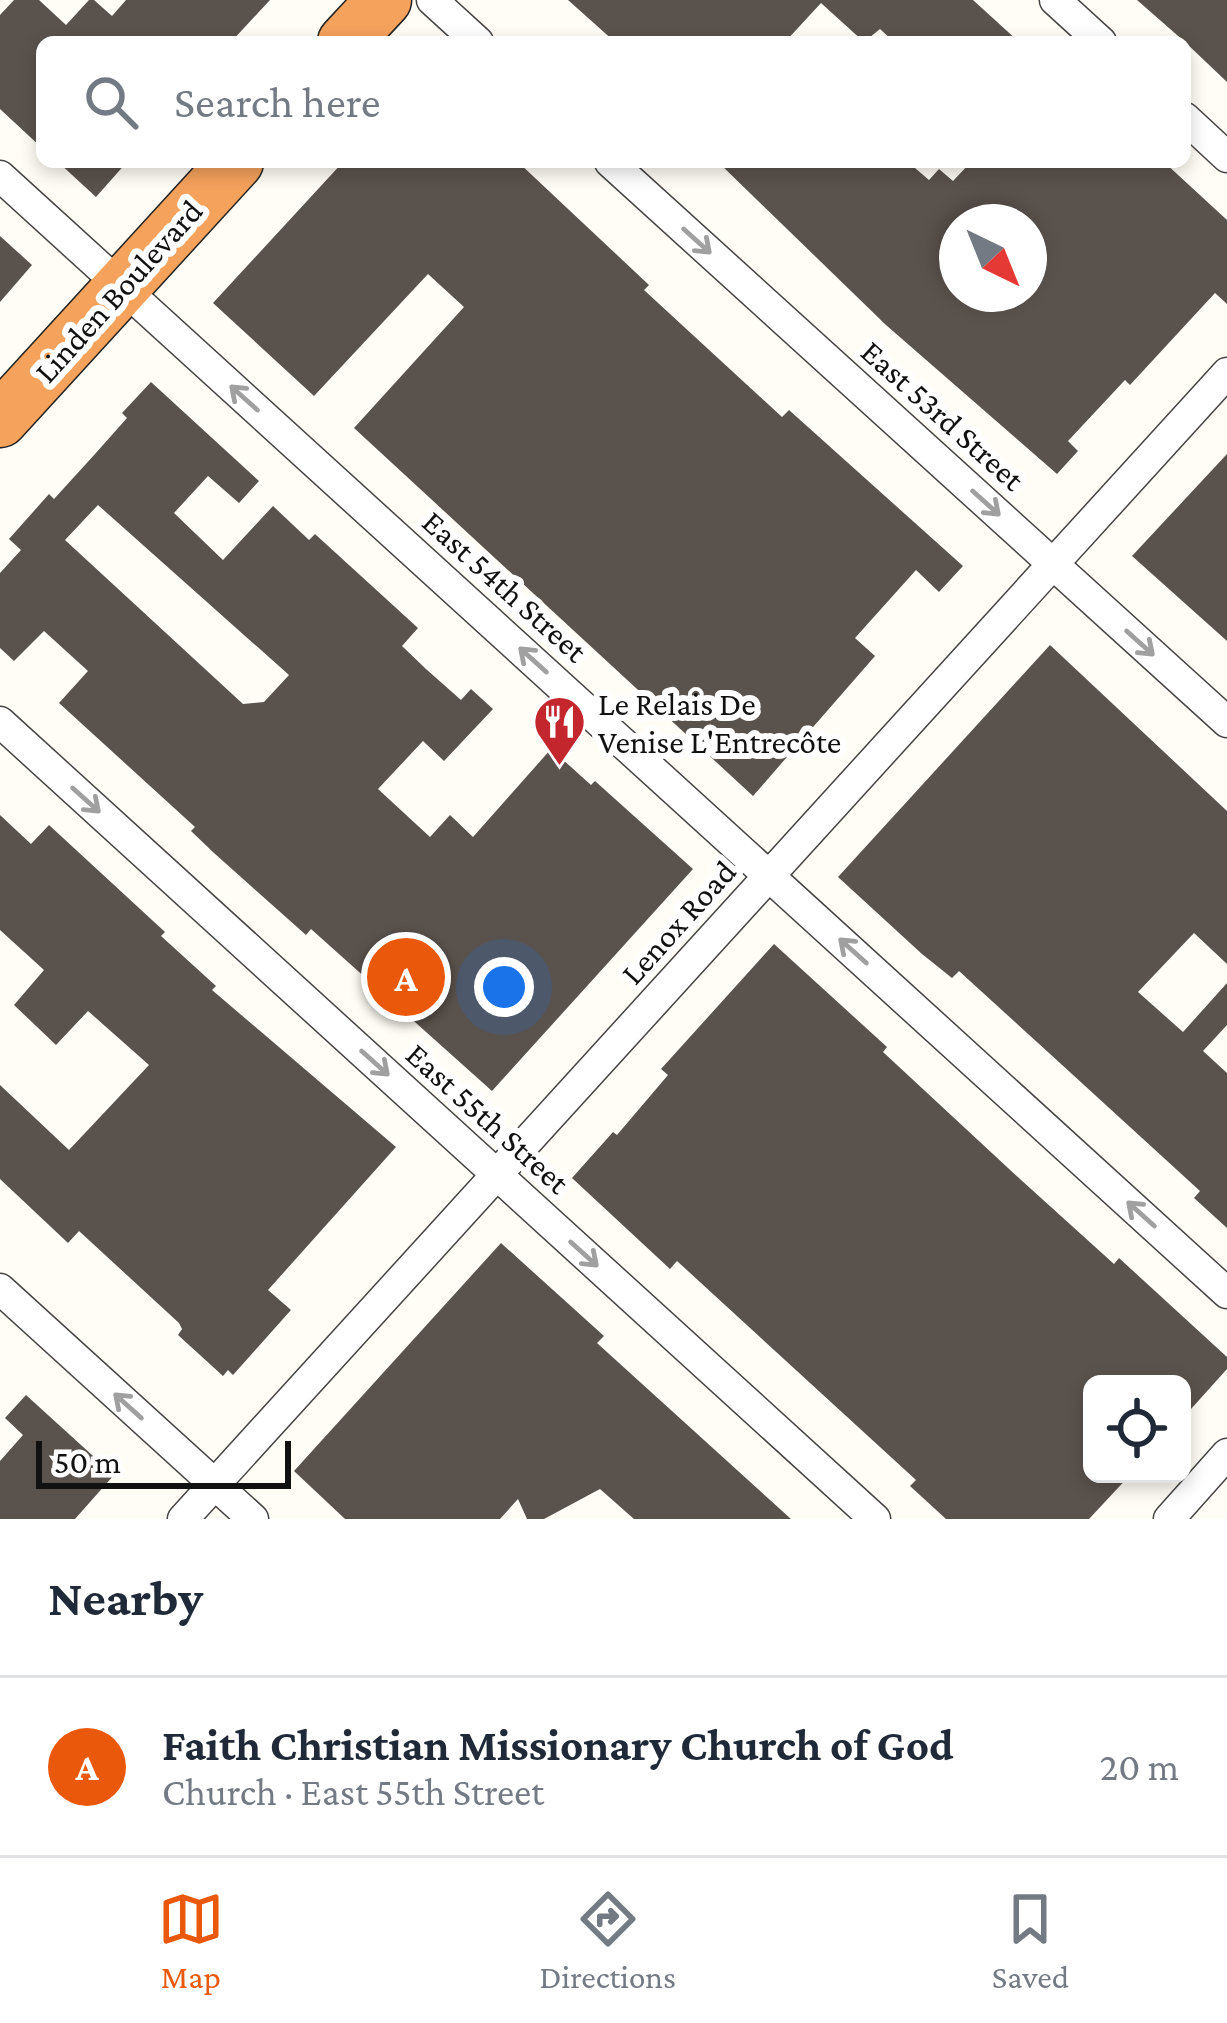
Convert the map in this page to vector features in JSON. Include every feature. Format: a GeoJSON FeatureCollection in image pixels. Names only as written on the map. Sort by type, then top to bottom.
{"type":"FeatureCollection","features":[{"type":"Feature","properties":{"kind":"highway"},"geometry":{"type":"LineString","coordinates":[[351,36],[384,0]]}},
{"type":"Feature","properties":{"kind":"highway","name":"Linden Boulevard"},"geometry":{"type":"LineString","coordinates":[[0,420],[231,168]]}},
{"type":"Feature","properties":{"kind":"street"},"geometry":{"type":"LineString","coordinates":[[432,0],[471,36]]}},
{"type":"Feature","properties":{"kind":"street"},"geometry":{"type":"LineString","coordinates":[[1055,0],[1094,36]]}},
{"type":"Feature","properties":{"kind":"street"},"geometry":{"type":"LineString","coordinates":[[1191,124],[1227,157]]}},
{"type":"Feature","properties":{"kind":"street","name":"East 53rd Street"},"geometry":{"type":"LineString","coordinates":[[617,168],[1227,722]]}},
{"type":"Feature","properties":{"kind":"street","name":"East 54th Street"},"geometry":{"type":"LineString","coordinates":[[0,176],[1227,1293]]}},
{"type":"Feature","properties":{"kind":"street","name":"Lenox Road"},"geometry":{"type":"LineString","coordinates":[[183,1519],[1227,373]]}},
{"type":"Feature","properties":{"kind":"street","name":"East 55th Street"},"geometry":{"type":"LineString","coordinates":[[0,722],[875,1519]]}},
{"type":"Feature","properties":{"kind":"street"},"geometry":{"type":"LineString","coordinates":[[0,1289],[253,1519]]}},
{"type":"Feature","properties":{"kind":"street"},"geometry":{"type":"LineString","coordinates":[[1169,1519],[1227,1454]]}},
{"type":"Feature","properties":{"kind":"building"},"geometry":{"type":"Polygon","coordinates":[[[14,0],[39,0],[66,25],[89,0],[112,16],[126,0],[270,0],[237,36],[36,36],[36,142],[0,109],[0,15],[14,0]]]}},
{"type":"Feature","properties":{"kind":"building"},"geometry":{"type":"Polygon","coordinates":[[[568,0],[973,0],[1012,36],[888,36],[880,29],[871,36],[857,36],[821,3],[791,36],[608,36],[568,0]]]}},
{"type":"Feature","properties":{"kind":"building"},"geometry":{"type":"Polygon","coordinates":[[[1137,0],[1227,0],[1227,82],[1191,48],[1191,36],[1178,36],[1137,0]]]}},
{"type":"Feature","properties":{"kind":"building"},"geometry":{"type":"Polygon","coordinates":[[[65,168],[122,168],[96,197],[65,168]]]}},
{"type":"Feature","properties":{"kind":"building"},"geometry":{"type":"Polygon","coordinates":[[[337,168],[524,168],[649,285],[644,290],[782,417],[789,410],[963,566],[939,592],[916,570],[855,638],[875,656],[753,796],[354,428],[464,307],[428,274],[314,396],[213,303],[337,168]]]}},
{"type":"Feature","properties":{"kind":"building"},"geometry":{"type":"Polygon","coordinates":[[[724,168],[915,168],[929,180],[939,169],[953,181],[965,168],[1171,168],[1227,220],[1227,304],[1215,293],[1130,385],[1125,380],[1068,441],[1078,451],[1057,474],[886,325],[724,168]]]}},
{"type":"Feature","properties":{"kind":"building"},"geometry":{"type":"Polygon","coordinates":[[[0,236],[32,265],[0,302],[0,236]]]}},
{"type":"Feature","properties":{"kind":"building"},"geometry":{"type":"Polygon","coordinates":[[[151,382],[259,481],[239,503],[208,476],[174,513],[223,560],[273,506],[309,540],[315,534],[418,628],[402,646],[426,669],[461,700],[471,689],[493,709],[444,761],[423,741],[378,789],[430,837],[450,815],[473,837],[551,749],[591,785],[595,781],[693,869],[492,1091],[311,929],[306,935],[214,853],[191,831],[195,827],[59,703],[88,671],[44,631],[14,661],[0,648],[0,573],[21,550],[9,539],[49,494],[54,499],[95,454],[127,418],[122,413],[151,382]],[[98,505],[65,540],[243,704],[264,702],[289,675],[98,505]]]}},
{"type":"Feature","properties":{"kind":"building"},"geometry":{"type":"Polygon","coordinates":[[[1227,454],[1227,641],[1132,556],[1227,454]]]}},
{"type":"Feature","properties":{"kind":"building"},"geometry":{"type":"Polygon","coordinates":[[[1050,645],[1227,811],[1227,964],[1194,933],[1138,992],[1183,1032],[1227,983],[1227,1025],[1203,1051],[1227,1073],[1227,1228],[1194,1198],[1200,1191],[959,971],[952,978],[838,877],[1050,645]]]}},
{"type":"Feature","properties":{"kind":"building"},"geometry":{"type":"Polygon","coordinates":[[[0,815],[31,844],[49,825],[165,932],[161,936],[216,986],[212,990],[396,1147],[268,1290],[291,1310],[233,1375],[228,1370],[223,1376],[178,1335],[179,1323],[79,1231],[68,1243],[0,1179],[0,1085],[69,1150],[149,1065],[88,1011],[56,1045],[14,1005],[44,970],[0,930],[0,815]]]}},
{"type":"Feature","properties":{"kind":"building"},"geometry":{"type":"Polygon","coordinates":[[[774,944],[1020,1179],[1114,1264],[1119,1258],[1227,1357],[1227,1369],[1191,1409],[1191,1375],[1083,1375],[1083,1483],[1123,1483],[1089,1519],[946,1519],[910,1486],[916,1480],[677,1261],[670,1269],[572,1178],[613,1132],[617,1135],[668,1075],[661,1069],[774,944]]]}},
{"type":"Feature","properties":{"kind":"building"},"geometry":{"type":"Polygon","coordinates":[[[501,1243],[604,1336],[597,1343],[791,1519],[634,1519],[600,1489],[544,1519],[527,1519],[518,1499],[500,1519],[345,1519],[294,1471],[501,1243]]]}},
{"type":"Feature","properties":{"kind":"building"},"geometry":{"type":"Polygon","coordinates":[[[26,1395],[114,1475],[75,1519],[0,1519],[0,1461],[23,1435],[5,1418],[26,1395]]]}},
{"type":"Feature","properties":{"kind":"place","name":"Le Relais De Venise L'Entrecôte"},"geometry":{"type":"Point","coordinates":[559,768]}},
{"type":"Feature","properties":{"kind":"place","name":"Faith Christian Missionary Church of God"},"geometry":{"type":"Point","coordinates":[406,977]}}]}
